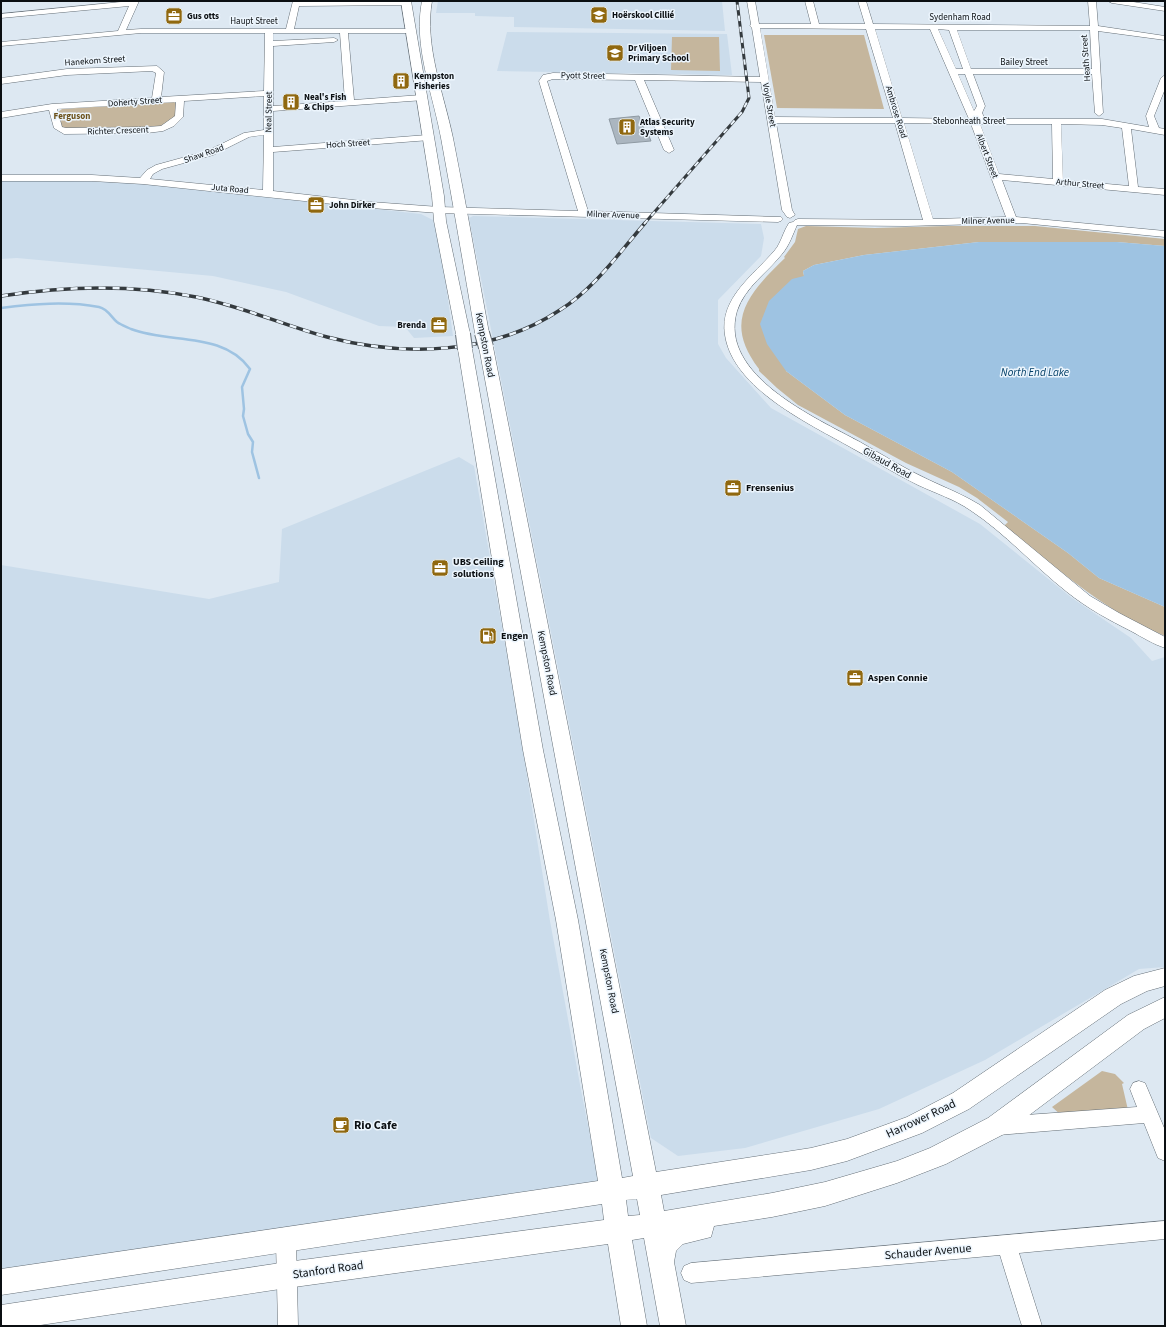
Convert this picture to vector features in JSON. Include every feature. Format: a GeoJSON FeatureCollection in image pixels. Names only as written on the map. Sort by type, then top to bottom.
{"type":"FeatureCollection","features":[{"type":"Feature","properties":{"kind":"main road","name":"Kempston Road"},"geometry":{"type":"LineString","coordinates":[[427,1],[424,17],[425,39],[446,134],[459,211],[598,923],[673,1326]]}},
{"type":"Feature","properties":{"kind":"main road","name":"Kempston Road"},"geometry":{"type":"LineString","coordinates":[[406,2],[440,222],[464,341],[533,750],[567,920],[634,1326]]}},
{"type":"Feature","properties":{"kind":"main road","name":"Harrower Road"},"geometry":{"type":"LineString","coordinates":[[647,1185],[811,1159],[846,1150],[914,1125],[961,1100],[1113,997],[1142,983],[1165,977]]}},
{"type":"Feature","properties":{"kind":"main road"},"geometry":{"type":"LineString","coordinates":[[654,1224],[772,1205],[825,1194],[897,1172],[938,1156],[996,1126],[1136,1022],[1165,1007]]}},
{"type":"Feature","properties":{"kind":"main road"},"geometry":{"type":"LineString","coordinates":[[1,1282],[286,1241],[451,1214],[647,1185]]}},
{"type":"Feature","properties":{"kind":"main road"},"geometry":{"type":"LineString","coordinates":[[662,1262],[663,1249],[666,1241],[680,1232],[754,1218],[772,1205]]}},
{"type":"Feature","properties":{"kind":"main road","name":"Stanford Road"},"geometry":{"type":"LineString","coordinates":[[1,1318],[287,1275],[654,1224]]}},
{"type":"Feature","properties":{"kind":"street","name":"Voyle Street"},"geometry":{"type":"LineString","coordinates":[[751,1],[754,26],[765,80],[788,220]]}},
{"type":"Feature","properties":{"kind":"street"},"geometry":{"type":"LineString","coordinates":[[809,1],[816,27]]}},
{"type":"Feature","properties":{"kind":"street","name":"Ambrose Road"},"geometry":{"type":"LineString","coordinates":[[862,1],[929,222]]}},
{"type":"Feature","properties":{"kind":"street","name":"Heath Street"},"geometry":{"type":"LineString","coordinates":[[1092,1],[1099,114]]}},
{"type":"Feature","properties":{"kind":"street"},"geometry":{"type":"LineString","coordinates":[[1112,1],[1165,9]]}},
{"type":"Feature","properties":{"kind":"street"},"geometry":{"type":"LineString","coordinates":[[1,16],[135,2]]}},
{"type":"Feature","properties":{"kind":"street"},"geometry":{"type":"LineString","coordinates":[[121,32],[135,2]]}},
{"type":"Feature","properties":{"kind":"street"},"geometry":{"type":"LineString","coordinates":[[288,31],[297,2],[406,2]]}},
{"type":"Feature","properties":{"kind":"street","name":"Sydenham Road"},"geometry":{"type":"LineString","coordinates":[[754,26],[870,30],[1094,31],[1165,38]]}},
{"type":"Feature","properties":{"kind":"street","name":"Albert Street"},"geometry":{"type":"LineString","coordinates":[[935,30],[952,71],[976,117],[1012,220]]}},
{"type":"Feature","properties":{"kind":"street","name":"Albert Street"},"geometry":{"type":"LineString","coordinates":[[953,30],[980,106],[976,117]]}},
{"type":"Feature","properties":{"kind":"street","name":"Neal Street"},"geometry":{"type":"LineString","coordinates":[[268,192],[268,132],[270,109],[269,31]]}},
{"type":"Feature","properties":{"kind":"street","name":"Haupt Street"},"geometry":{"type":"LineString","coordinates":[[1,44],[121,32],[288,31],[344,35],[411,31]]}},
{"type":"Feature","properties":{"kind":"street","name":"Sydenham Road"},"geometry":{"type":"LineString","coordinates":[[1094,31],[1165,44]]}},
{"type":"Feature","properties":{"kind":"street"},"geometry":{"type":"LineString","coordinates":[[269,44],[344,35],[350,102]]}},
{"type":"Feature","properties":{"kind":"street","name":"Hanekom Street"},"geometry":{"type":"LineString","coordinates":[[1,81],[67,72],[154,68],[160,72],[156,100]]}},
{"type":"Feature","properties":{"kind":"street","name":"Bailey Street"},"geometry":{"type":"LineString","coordinates":[[952,71],[1097,72]]}},
{"type":"Feature","properties":{"kind":"street","name":"Pyott Street"},"geometry":{"type":"LineString","coordinates":[[584,214],[543,81],[546,77],[638,77],[765,80]]}},
{"type":"Feature","properties":{"kind":"street"},"geometry":{"type":"LineString","coordinates":[[638,77],[669,150]]}},
{"type":"Feature","properties":{"kind":"street"},"geometry":{"type":"LineString","coordinates":[[1155,130],[1150,116],[1165,78]]}},
{"type":"Feature","properties":{"kind":"street","name":"Doherty Street"},"geometry":{"type":"LineString","coordinates":[[1,116],[52,108],[269,93]]}},
{"type":"Feature","properties":{"kind":"street"},"geometry":{"type":"LineString","coordinates":[[270,109],[421,98]]}},
{"type":"Feature","properties":{"kind":"street","name":"Richter Crescent"},"geometry":{"type":"LineString","coordinates":[[52,108],[58,128],[64,131],[148,130],[163,128],[177,119],[180,111],[180,99]]}},
{"type":"Feature","properties":{"kind":"street","name":"Stebonheath Street"},"geometry":{"type":"LineString","coordinates":[[896,112],[1056,122],[1099,114],[1165,123]]}},
{"type":"Feature","properties":{"kind":"street","name":"Stebonheath Street"},"geometry":{"type":"LineString","coordinates":[[772,120],[899,121],[976,117],[1074,118],[1165,132]]}},
{"type":"Feature","properties":{"kind":"street"},"geometry":{"type":"LineString","coordinates":[[1056,122],[1058,182]]}},
{"type":"Feature","properties":{"kind":"street"},"geometry":{"type":"LineString","coordinates":[[1126,125],[1134,190]]}},
{"type":"Feature","properties":{"kind":"street","name":"Shaw Road"},"geometry":{"type":"LineString","coordinates":[[143,181],[150,172],[159,167],[210,153],[247,134],[268,132]]}},
{"type":"Feature","properties":{"kind":"street","name":"Hoch Street"},"geometry":{"type":"LineString","coordinates":[[269,150],[428,138]]}},
{"type":"Feature","properties":{"kind":"street","name":"Arthur Street"},"geometry":{"type":"LineString","coordinates":[[996,177],[1165,192]]}},
{"type":"Feature","properties":{"kind":"street","name":"Juta Road"},"geometry":{"type":"LineString","coordinates":[[1,178],[92,178],[143,181],[268,192],[371,205],[459,211]]}},
{"type":"Feature","properties":{"kind":"street","name":"Milner Avenue"},"geometry":{"type":"LineString","coordinates":[[459,211],[810,221],[929,222],[1012,220],[1165,234]]}},
{"type":"Feature","properties":{"kind":"street","name":"Gibaud Road"},"geometry":{"type":"LineString","coordinates":[[788,220],[786,240],[779,251],[744,287],[737,298],[731,314],[730,331],[732,344],[738,357],[756,379],[776,398],[794,412],[915,478],[975,508],[1085,598],[1112,615],[1165,643]]}},
{"type":"Feature","properties":{"kind":"street"},"geometry":{"type":"LineString","coordinates":[[1139,1088],[1165,1152]]}},
{"type":"Feature","properties":{"kind":"street"},"geometry":{"type":"LineString","coordinates":[[996,1126],[1150,1114]]}},
{"type":"Feature","properties":{"kind":"street","name":"Schauder Avenue"},"geometry":{"type":"LineString","coordinates":[[692,1273],[1165,1230]]}},
{"type":"Feature","properties":{"kind":"street"},"geometry":{"type":"LineString","coordinates":[[286,1241],[288,1326]]}},
{"type":"Feature","properties":{"kind":"street"},"geometry":{"type":"LineString","coordinates":[[1007,1245],[1032,1326]]}},
{"type":"Feature","properties":{"kind":"shaded area","name":"Hoërskool Cillié"},"geometry":{"type":"Polygon","coordinates":[[[438,1],[722,1],[725,31],[514,27],[514,17],[475,16],[475,13],[436,13],[438,1]]]}},
{"type":"Feature","properties":{"kind":"shaded area","name":"Dr Viljoen Primary School"},"geometry":{"type":"Polygon","coordinates":[[[507,32],[727,34],[732,75],[497,71],[507,32]]]}},
{"type":"Feature","properties":{"kind":"shaded area"},"geometry":{"type":"Polygon","coordinates":[[[764,35],[864,35],[884,109],[777,108],[764,35]]]}},
{"type":"Feature","properties":{"kind":"shaded area"},"geometry":{"type":"Polygon","coordinates":[[[672,37],[719,37],[720,71],[671,70],[672,37]]]}},
{"type":"Feature","properties":{"kind":"shaded area"},"geometry":{"type":"Polygon","coordinates":[[[174,102],[177,104],[175,117],[161,126],[151,128],[69,130],[62,128],[57,113],[62,109],[174,102]]]}},
{"type":"Feature","properties":{"kind":"shaded area"},"geometry":{"type":"Polygon","coordinates":[[[1,179],[137,183],[421,214],[433,220],[441,249],[453,336],[414,338],[405,327],[379,326],[286,292],[213,276],[17,258],[1,259],[1,179]]]}},
{"type":"Feature","properties":{"kind":"shaded area"},"geometry":{"type":"Polygon","coordinates":[[[473,216],[761,224],[764,238],[761,256],[718,300],[718,344],[726,358],[771,408],[980,524],[1072,598],[1131,638],[1152,661],[1165,657],[1165,967],[1139,969],[985,1060],[879,1109],[745,1148],[678,1156],[651,1138],[469,218],[473,216]]]}},
{"type":"Feature","properties":{"kind":"shaded area"},"geometry":{"type":"Polygon","coordinates":[[[806,226],[875,228],[1035,226],[1165,239],[1165,246],[1117,242],[979,242],[864,255],[814,265],[803,271],[804,276],[786,371],[845,415],[952,472],[1068,553],[1099,578],[1165,607],[1165,636],[1121,614],[1081,587],[1004,526],[1008,522],[977,498],[959,487],[906,463],[798,405],[759,371],[748,352],[742,336],[741,322],[745,309],[751,296],[761,283],[785,258],[784,257],[795,242],[798,229],[806,226]]]}},
{"type":"Feature","properties":{"kind":"shaded area"},"geometry":{"type":"Polygon","coordinates":[[[459,457],[474,466],[516,707],[550,921],[600,1186],[1,1271],[1,565],[209,599],[279,582],[282,529],[459,457]]]}},
{"type":"Feature","properties":{"kind":"shaded area"},"geometry":{"type":"Polygon","coordinates":[[[1102,1071],[1115,1074],[1124,1083],[1122,1084],[1128,1110],[1062,1116],[1052,1107],[1102,1071]]]}},
{"type":"Feature","properties":{"kind":"water","name":"North End Lake"},"geometry":{"type":"Polygon","coordinates":[[[979,242],[1117,242],[1165,246],[1165,607],[1099,578],[1068,553],[952,472],[845,415],[786,371],[767,344],[760,324],[769,301],[792,279],[804,276],[803,271],[814,265],[864,255],[979,242]]]}},
{"type":"Feature","properties":{"kind":"building","name":"Atlas Security Systems"},"geometry":{"type":"Polygon","coordinates":[[[639,116],[651,141],[617,144],[609,119],[639,116]]]}},
{"type":"Feature","properties":{"kind":"waterway"},"geometry":{"type":"LineString","coordinates":[[1,308],[50,304],[74,304],[99,307],[107,311],[117,322],[131,329],[211,344],[225,349],[239,357],[250,369],[242,387],[244,409],[243,416],[248,434],[253,442],[252,452],[259,478]]}},
{"type":"Feature","properties":{"kind":"railway"},"geometry":{"type":"LineString","coordinates":[[644,224],[742,112],[749,98],[737,1]]}},
{"type":"Feature","properties":{"kind":"railway"},"geometry":{"type":"LineString","coordinates":[[1,296],[74,288],[123,288],[147,290],[213,301],[246,310],[327,337],[356,343],[386,348],[446,348],[476,344],[506,336],[534,325],[560,310],[584,292],[595,281],[645,223]]}},
{"type":"Feature","properties":{"kind":"place","name":"Hoërskool Cillié"},"geometry":{"type":"Point","coordinates":[599,15]}},
{"type":"Feature","properties":{"kind":"place","name":"Gus otts"},"geometry":{"type":"Point","coordinates":[174,16]}},
{"type":"Feature","properties":{"kind":"place","name":"Dr Viljoen Primary School"},"geometry":{"type":"Point","coordinates":[615,53]}},
{"type":"Feature","properties":{"kind":"place","name":"Kempston Fisheries"},"geometry":{"type":"Point","coordinates":[401,81]}},
{"type":"Feature","properties":{"kind":"place","name":"Neal's Fish & Chips"},"geometry":{"type":"Point","coordinates":[291,102]}},
{"type":"Feature","properties":{"kind":"place","name":"Atlas Security Systems"},"geometry":{"type":"Point","coordinates":[627,127]}},
{"type":"Feature","properties":{"kind":"place","name":"John Dirker"},"geometry":{"type":"Point","coordinates":[316,205]}},
{"type":"Feature","properties":{"kind":"place","name":"Brenda"},"geometry":{"type":"Point","coordinates":[439,325]}},
{"type":"Feature","properties":{"kind":"place","name":"Frensenius"},"geometry":{"type":"Point","coordinates":[733,488]}},
{"type":"Feature","properties":{"kind":"place","name":"UBS Ceiling solutions"},"geometry":{"type":"Point","coordinates":[440,568]}},
{"type":"Feature","properties":{"kind":"place","name":"Engen"},"geometry":{"type":"Point","coordinates":[488,636]}},
{"type":"Feature","properties":{"kind":"place","name":"Aspen Connie"},"geometry":{"type":"Point","coordinates":[855,678]}},
{"type":"Feature","properties":{"kind":"place","name":"Rio Cafe"},"geometry":{"type":"Point","coordinates":[341,1125]}},
{"type":"Feature","properties":{"kind":"district","name":"Ferguson"},"geometry":{"type":"Point","coordinates":[72,116]}}]}
